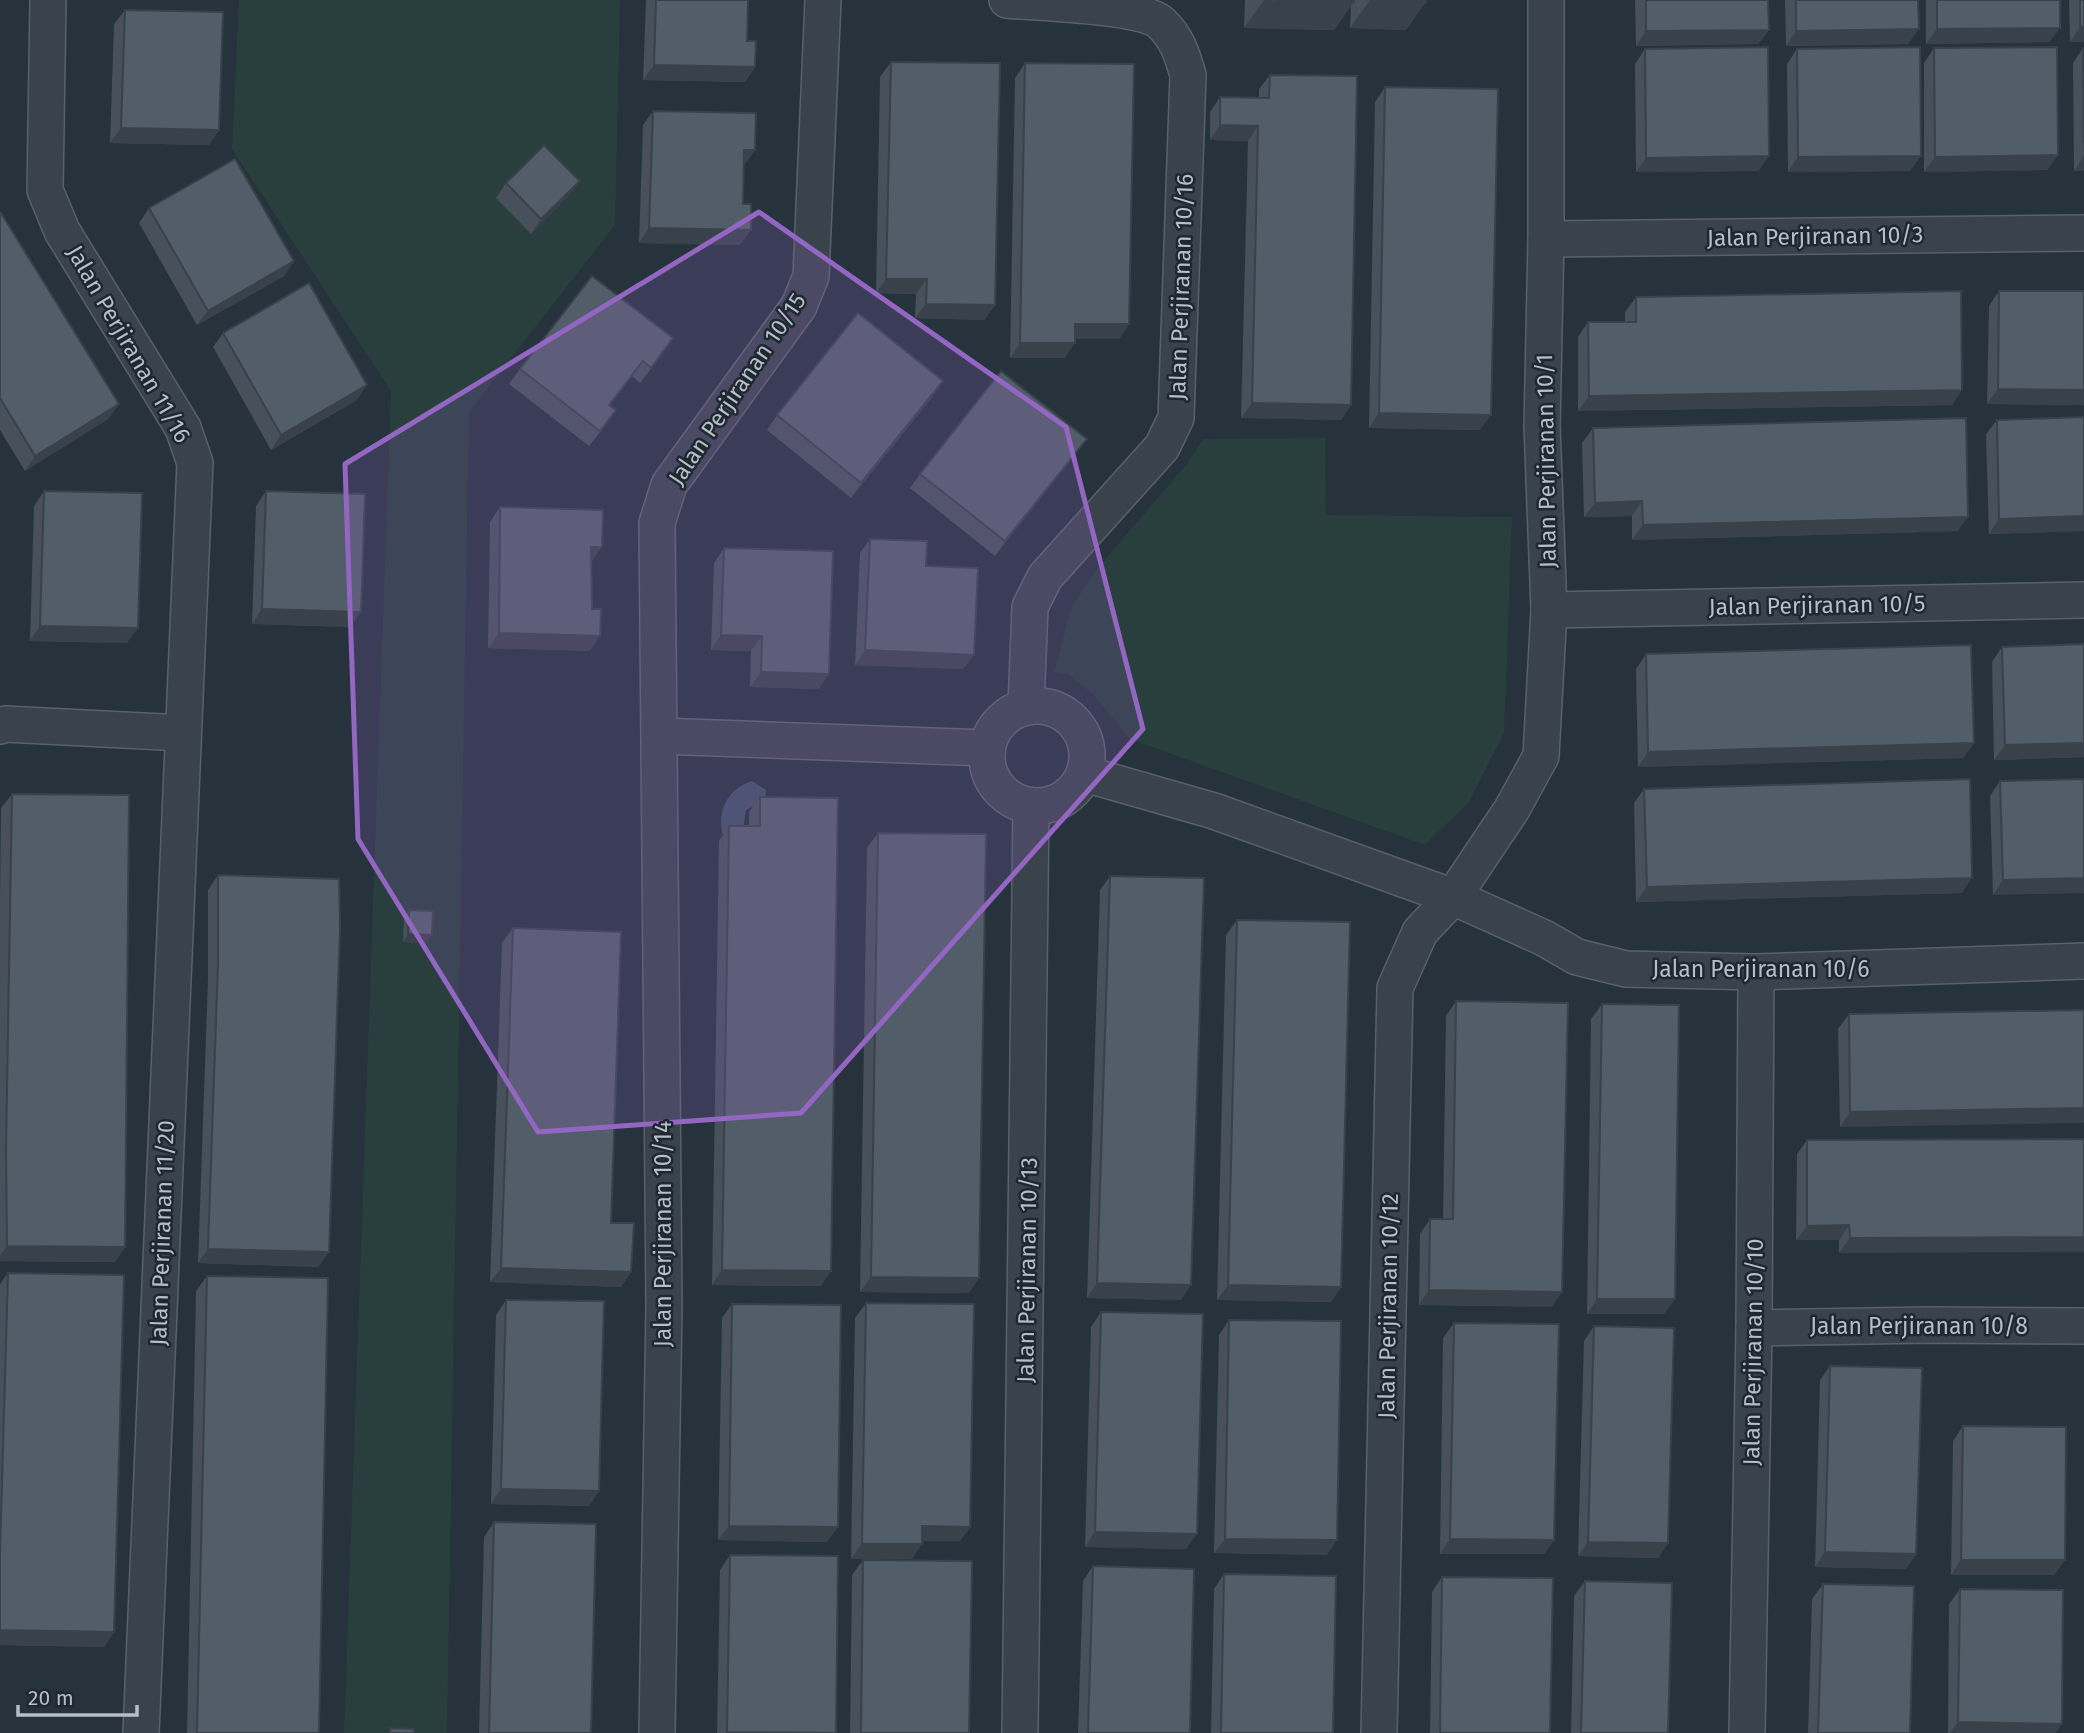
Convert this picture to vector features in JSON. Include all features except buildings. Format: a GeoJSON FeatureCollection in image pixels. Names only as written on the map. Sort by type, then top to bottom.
{"type":"FeatureCollection","features":[{"type":"Feature","properties":{"kind":"street","name":"Jalan Perjiranan 11/16"},"geometry":{"type":"LineString","coordinates":[[48,0],[45,190],[62,231],[183,428],[195,463],[183,733]]}},
{"type":"Feature","properties":{"kind":"street","name":"Jalan Perjiranan 10/15"},"geometry":{"type":"LineString","coordinates":[[659,736],[657,523],[669,485],[799,306],[811,276],[823,0]]}},
{"type":"Feature","properties":{"kind":"street","name":"Jalan Perjiranan 10/16"},"geometry":{"type":"LineString","coordinates":[[1007,0],[1133,11],[1159,21],[1178,41],[1188,75],[1176,418],[1162,447],[1045,577],[1030,607],[1026,706]]}},
{"type":"Feature","properties":{"kind":"street","name":"Jalan Perjiranan 10/1"},"geometry":{"type":"LineString","coordinates":[[1453,897],[1512,809],[1541,756],[1549,610],[1542,460],[1546,0]]}},
{"type":"Feature","properties":{"kind":"street","name":"Jalan Perjiranan 10/3"},"geometry":{"type":"LineString","coordinates":[[1546,239],[2084,233]]}},
{"type":"Feature","properties":{"kind":"street","name":"Jalan Perjiranan 10/5"},"geometry":{"type":"LineString","coordinates":[[1549,610],[2084,600]]}},
{"type":"Feature","properties":{"kind":"street"},"geometry":{"type":"LineString","coordinates":[[1042,705],[1057,709],[1070,717],[1080,729],[1086,743],[1088,759],[1085,774],[1076,788],[1063,799],[1048,806],[1031,806],[1015,802],[1002,793],[992,780],[987,765],[987,748],[991,734],[1012,712],[1026,706],[1042,705]]}},
{"type":"Feature","properties":{"kind":"street"},"geometry":{"type":"LineString","coordinates":[[0,726],[5,724],[183,733]]}},
{"type":"Feature","properties":{"kind":"street","name":"Jalan Perjiranan 11/20"},"geometry":{"type":"LineString","coordinates":[[141,1733],[183,733]]}},
{"type":"Feature","properties":{"kind":"street"},"geometry":{"type":"LineString","coordinates":[[659,736],[987,748]]}},
{"type":"Feature","properties":{"kind":"street","name":"Jalan Perjiranan 10/14"},"geometry":{"type":"LineString","coordinates":[[657,1733],[664,1304],[659,736]]}},
{"type":"Feature","properties":{"kind":"street","name":"Jalan Perjiranan 10/6"},"geometry":{"type":"LineString","coordinates":[[1085,774],[1214,811],[1453,897],[1544,938],[1577,957],[1626,969],[1756,972],[2084,961]]}},
{"type":"Feature","properties":{"kind":"street","name":"Jalan Perjiranan 10/13"},"geometry":{"type":"LineString","coordinates":[[1020,1733],[1031,806]]}},
{"type":"Feature","properties":{"kind":"street","name":"Jalan Perjiranan 10/12"},"geometry":{"type":"LineString","coordinates":[[1379,1733],[1395,988],[1420,932],[1453,897]]}},
{"type":"Feature","properties":{"kind":"street","name":"Jalan Perjiranan 10/10"},"geometry":{"type":"LineString","coordinates":[[1747,1733],[1754,1328],[1756,972]]}},
{"type":"Feature","properties":{"kind":"street","name":"Jalan Perjiranan 10/8"},"geometry":{"type":"LineString","coordinates":[[1754,1328],[2084,1326]]}},
{"type":"Feature","properties":{"kind":"highlighted area"},"geometry":{"type":"Polygon","coordinates":[[[759,212],[1066,427],[1143,729],[801,1113],[538,1132],[358,839],[345,464],[759,212]]]}},
{"type":"Feature","properties":{"kind":"green space"},"geometry":{"type":"Polygon","coordinates":[[[239,0],[620,0],[615,225],[469,412],[447,1733],[344,1733],[391,391],[232,149],[239,0]]]}},
{"type":"Feature","properties":{"kind":"green space"},"geometry":{"type":"Polygon","coordinates":[[[1325,438],[1326,515],[1512,517],[1504,733],[1469,802],[1425,845],[1130,739],[1092,693],[1067,674],[1054,672],[1072,606],[1097,569],[1186,465],[1203,439],[1325,438]]]}},
{"type":"Feature","properties":{"kind":"water"},"geometry":{"type":"Polygon","coordinates":[[[752,781],[766,790],[765,801],[746,810],[742,836],[723,836],[721,818],[726,802],[736,789],[752,781]]]}}]}
